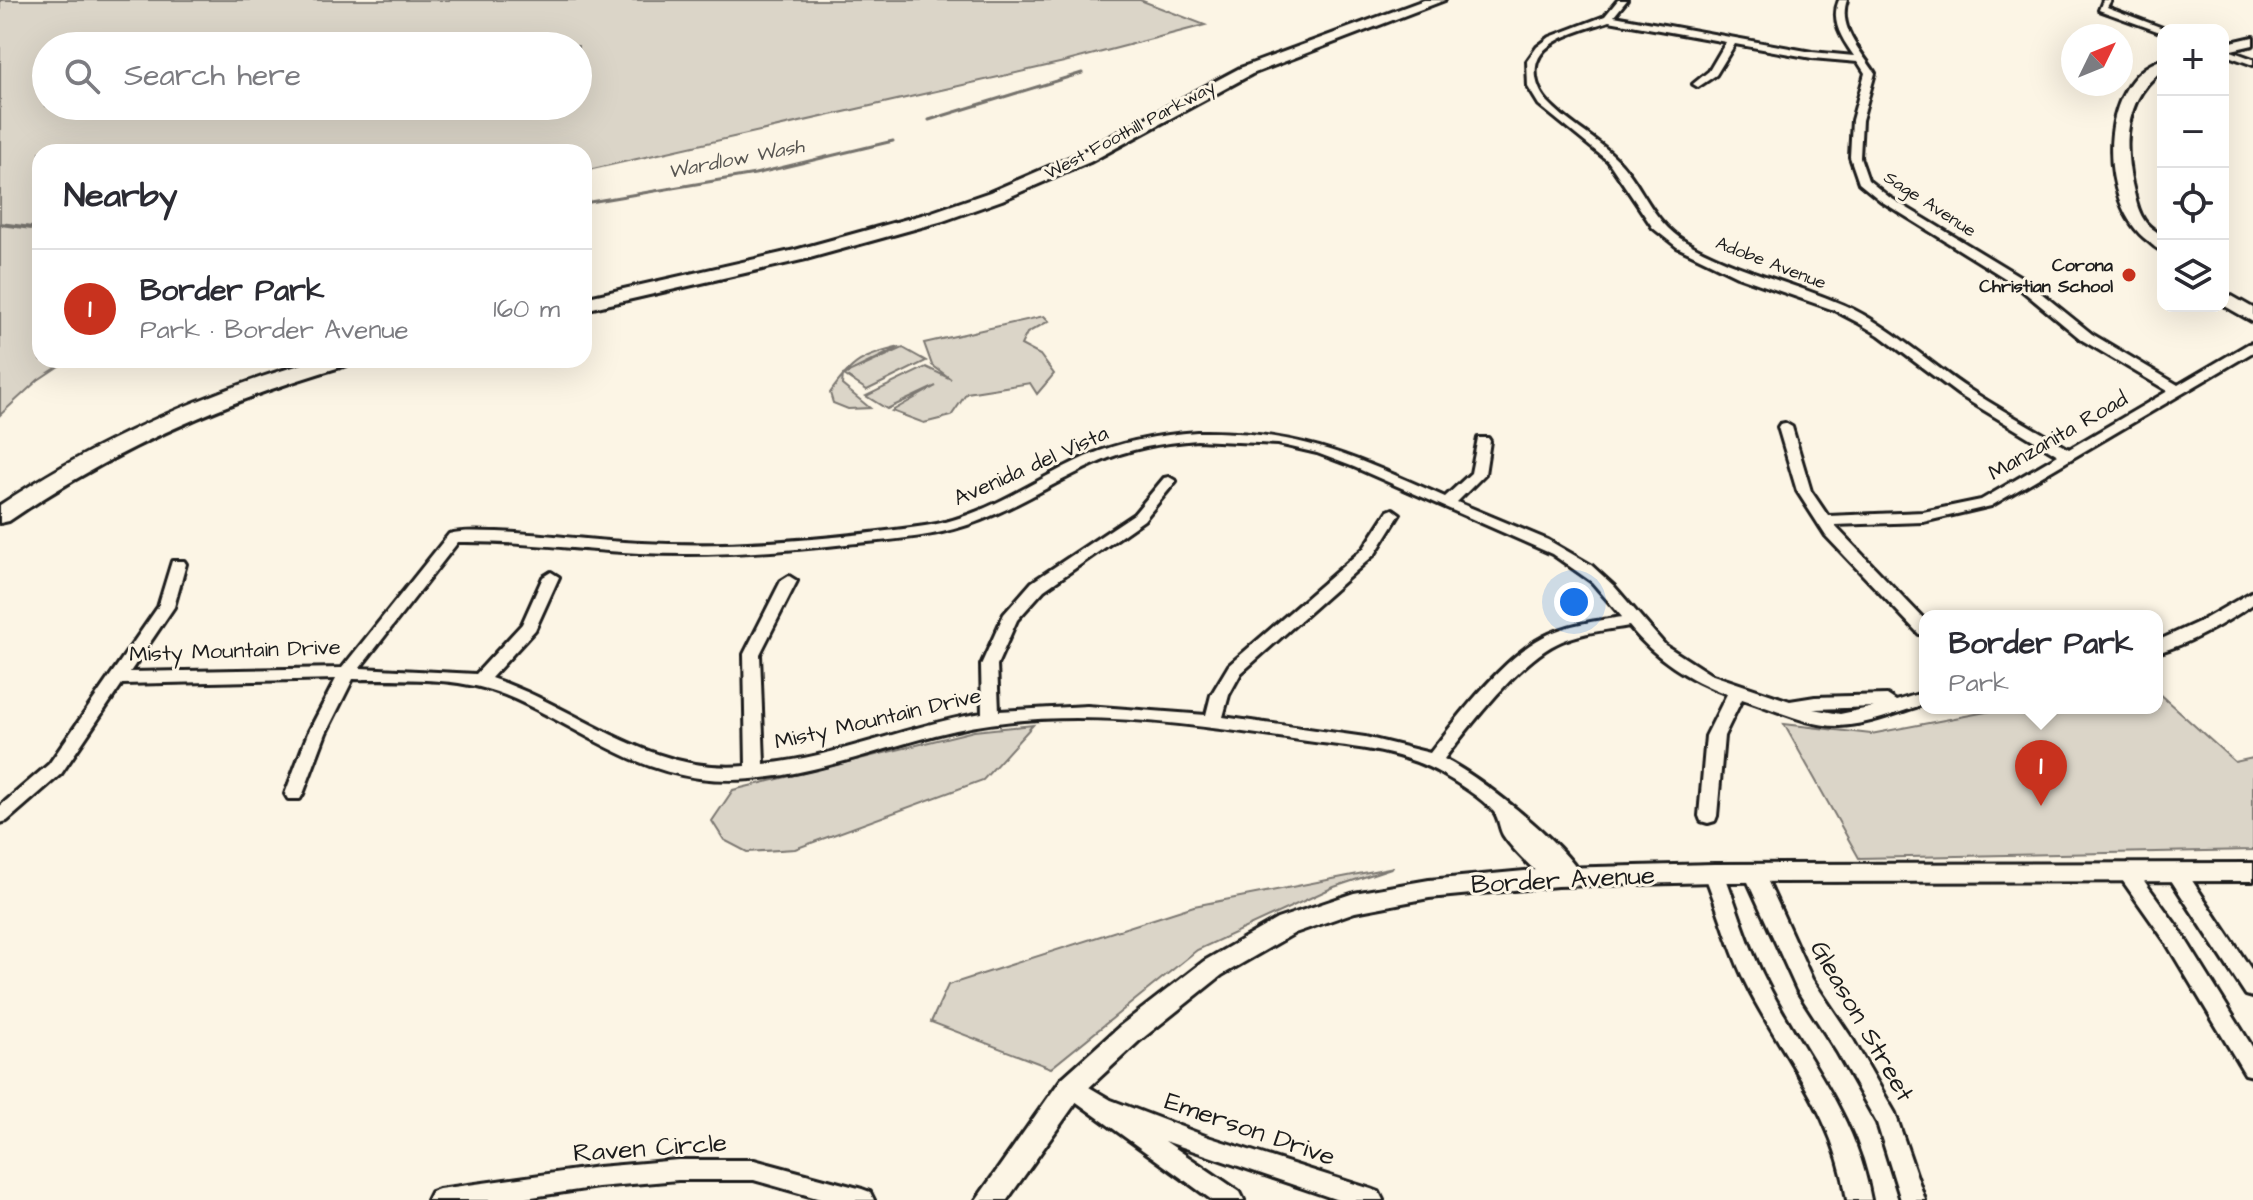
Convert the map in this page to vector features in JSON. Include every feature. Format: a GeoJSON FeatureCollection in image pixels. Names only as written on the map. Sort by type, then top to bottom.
{"type":"FeatureCollection","features":[{"type":"Feature","properties":{"kind":"main road","name":"West Foothill Parkway"},"geometry":{"type":"LineString","coordinates":[[592,302],[799,255],[951,212],[1084,158],[1246,71],[1390,13],[1412,0]]}},
{"type":"Feature","properties":{"kind":"main road","name":"West Foothill Parkway"},"geometry":{"type":"LineString","coordinates":[[592,291],[844,234],[978,191],[1061,157],[1224,70],[1288,44],[1438,0]]}},
{"type":"Feature","properties":{"kind":"main road"},"geometry":{"type":"LineString","coordinates":[[2229,39],[2253,35]]}},
{"type":"Feature","properties":{"kind":"main road"},"geometry":{"type":"LineString","coordinates":[[2229,48],[2253,41]]}},
{"type":"Feature","properties":{"kind":"main road"},"geometry":{"type":"LineString","coordinates":[[2157,68],[2134,89],[2124,109],[2117,148],[2127,202],[2139,226],[2157,240]]}},
{"type":"Feature","properties":{"kind":"main road"},"geometry":{"type":"LineString","coordinates":[[2157,84],[2140,112],[2133,150],[2144,204],[2159,240]]}},
{"type":"Feature","properties":{"kind":"main road"},"geometry":{"type":"LineString","coordinates":[[2229,301],[2253,316]]}},
{"type":"Feature","properties":{"kind":"main road"},"geometry":{"type":"LineString","coordinates":[[0,496],[132,422],[272,368]]}},
{"type":"Feature","properties":{"kind":"main road"},"geometry":{"type":"LineString","coordinates":[[0,516],[53,481],[162,423],[259,384],[312,368]]}},
{"type":"Feature","properties":{"kind":"street","name":"Adobe Avenue"},"geometry":{"type":"LineString","coordinates":[[1623,0],[1608,18],[1553,39],[1540,49],[1532,61],[1533,87],[1543,103],[1612,159],[1657,226],[1681,244],[1730,269],[1861,319],[1884,332],[1964,392],[2069,455]]}},
{"type":"Feature","properties":{"kind":"street"},"geometry":{"type":"LineString","coordinates":[[1843,0],[1837,13],[1841,25],[1863,60]]}},
{"type":"Feature","properties":{"kind":"street"},"geometry":{"type":"LineString","coordinates":[[2107,0],[2102,8],[2157,28]]}},
{"type":"Feature","properties":{"kind":"street"},"geometry":{"type":"LineString","coordinates":[[1608,18],[1812,55],[1863,60]]}},
{"type":"Feature","properties":{"kind":"street"},"geometry":{"type":"LineString","coordinates":[[1698,84],[1713,73],[1732,41]]}},
{"type":"Feature","properties":{"kind":"street"},"geometry":{"type":"LineString","coordinates":[[2229,52],[2253,62]]}},
{"type":"Feature","properties":{"kind":"street","name":"Sage Avenue"},"geometry":{"type":"LineString","coordinates":[[1863,60],[1870,73],[1857,120],[1855,157],[1863,181],[1885,199],[2017,280],[2087,337],[2178,391]]}},
{"type":"Feature","properties":{"kind":"street","name":"Manzanita Road"},"geometry":{"type":"LineString","coordinates":[[1823,521],[1923,517],[1986,503],[2253,347]]}},
{"type":"Feature","properties":{"kind":"street"},"geometry":{"type":"LineString","coordinates":[[1785,427],[1804,491],[1831,533],[1919,624]]}},
{"type":"Feature","properties":{"kind":"street","name":"Avenida del Vista"},"geometry":{"type":"LineString","coordinates":[[348,672],[454,537],[499,535],[666,549],[813,545],[924,532],[977,517],[1113,451],[1154,441],[1244,436],[1301,445],[1384,472],[1573,559],[1607,585],[1631,620],[1662,651],[1697,675],[1736,693],[1789,707],[1816,719],[1847,719],[1919,700]]}},
{"type":"Feature","properties":{"kind":"street"},"geometry":{"type":"LineString","coordinates":[[1447,503],[1478,474],[1483,441]]}},
{"type":"Feature","properties":{"kind":"street"},"geometry":{"type":"LineString","coordinates":[[991,717],[989,665],[1010,618],[1038,586],[1139,517],[1169,481]]}},
{"type":"Feature","properties":{"kind":"street"},"geometry":{"type":"LineString","coordinates":[[1212,724],[1220,695],[1235,669],[1370,551],[1393,514]]}},
{"type":"Feature","properties":{"kind":"street"},"geometry":{"type":"LineString","coordinates":[[0,816],[55,769],[166,607],[178,564]]}},
{"type":"Feature","properties":{"kind":"street"},"geometry":{"type":"LineString","coordinates":[[480,680],[529,626],[551,577]]}},
{"type":"Feature","properties":{"kind":"street"},"geometry":{"type":"LineString","coordinates":[[755,772],[752,654],[789,581]]}},
{"type":"Feature","properties":{"kind":"street"},"geometry":{"type":"LineString","coordinates":[[2163,645],[2188,636],[2230,613],[2253,596]]}},
{"type":"Feature","properties":{"kind":"street"},"geometry":{"type":"LineString","coordinates":[[1433,761],[1484,703],[1548,641],[1584,629],[1631,620]]}},
{"type":"Feature","properties":{"kind":"street"},"geometry":{"type":"LineString","coordinates":[[294,794],[317,733],[348,672]]}},
{"type":"Feature","properties":{"kind":"street","name":"Misty Mountain Drive"},"geometry":{"type":"LineString","coordinates":[[117,678],[348,672],[480,680],[519,694],[640,758],[663,766],[699,772],[755,772],[819,761],[991,717],[1044,711],[1090,710],[1365,743],[1402,750],[1433,761],[1473,786],[1505,813],[1511,832],[1563,877]]}},
{"type":"Feature","properties":{"kind":"street"},"geometry":{"type":"LineString","coordinates":[[1708,816],[1715,736],[1736,693]]}},
{"type":"Feature","properties":{"kind":"street"},"geometry":{"type":"LineString","coordinates":[[2127,872],[2172,935],[2253,1067]]}},
{"type":"Feature","properties":{"kind":"street"},"geometry":{"type":"LineString","coordinates":[[2176,872],[2253,989]]}},
{"type":"Feature","properties":{"kind":"street","name":"Border Avenue"},"geometry":{"type":"LineString","coordinates":[[990,1200],[1072,1086],[1129,1034],[1213,968],[1286,926],[1354,903],[1563,877],[1714,873],[2253,872]]}},
{"type":"Feature","properties":{"kind":"street"},"geometry":{"type":"LineString","coordinates":[[1714,873],[1757,985],[1833,1116],[1858,1181],[1859,1200]]}},
{"type":"Feature","properties":{"kind":"street","name":"Gleason Street"},"geometry":{"type":"LineString","coordinates":[[1754,873],[1804,984],[1845,1046],[1887,1120],[1913,1200]]}},
{"type":"Feature","properties":{"kind":"street","name":"Emerson Drive"},"geometry":{"type":"LineString","coordinates":[[1072,1086],[1111,1110],[1205,1184],[1232,1200]]}},
{"type":"Feature","properties":{"kind":"street","name":"Emerson Drive"},"geometry":{"type":"LineString","coordinates":[[1111,1110],[1207,1147],[1371,1200]]}},
{"type":"Feature","properties":{"kind":"street","name":"Raven Circle"},"geometry":{"type":"LineString","coordinates":[[439,1200],[598,1177],[678,1170],[754,1170],[862,1200]]}},
{"type":"Feature","properties":{"kind":"shaded area"},"geometry":{"type":"Polygon","coordinates":[[[0,0],[1140,0],[1205,25],[1064,62],[592,169],[592,144],[32,144],[32,368],[56,368],[0,415],[0,0]]]}},
{"type":"Feature","properties":{"kind":"shaded area"},"geometry":{"type":"Polygon","coordinates":[[[1044,316],[1049,321],[1027,333],[1021,345],[1040,355],[1054,374],[1037,394],[1030,383],[967,393],[951,416],[924,423],[892,411],[936,386],[887,409],[866,396],[926,367],[951,379],[932,365],[924,343],[1044,316]]]}},
{"type":"Feature","properties":{"kind":"shaded area"},"geometry":{"type":"Polygon","coordinates":[[[900,347],[844,374],[867,357],[900,347]]]}},
{"type":"Feature","properties":{"kind":"shaded area"},"geometry":{"type":"Polygon","coordinates":[[[903,348],[926,361],[867,390],[844,375],[903,348]]]}},
{"type":"Feature","properties":{"kind":"shaded area"},"geometry":{"type":"Polygon","coordinates":[[[843,376],[842,385],[870,408],[848,409],[833,403],[830,393],[843,376]]]}},
{"type":"Feature","properties":{"kind":"shaded area"},"geometry":{"type":"Polygon","coordinates":[[[2163,697],[2235,762],[2253,758],[2253,850],[1859,858],[1784,724],[1871,734],[1976,714],[2163,714],[2163,697]]]}},
{"type":"Feature","properties":{"kind":"shaded area"},"geometry":{"type":"Polygon","coordinates":[[[1033,725],[983,780],[795,849],[747,852],[724,840],[712,821],[733,790],[974,731],[1033,725]]]}},
{"type":"Feature","properties":{"kind":"shaded area"},"geometry":{"type":"Polygon","coordinates":[[[1394,867],[1334,887],[1197,950],[1051,1068],[931,1022],[948,985],[1194,906],[1394,867]]]}},
{"type":"Feature","properties":{"kind":"waterway","name":"Wardlow Wash"},"geometry":{"type":"LineString","coordinates":[[929,120],[1082,73]]}},
{"type":"Feature","properties":{"kind":"waterway","name":"Wardlow Wash"},"geometry":{"type":"LineString","coordinates":[[592,202],[755,174],[893,141]]}},
{"type":"Feature","properties":{"kind":"waterway","name":"Wardlow Wash"},"geometry":{"type":"LineString","coordinates":[[0,224],[32,228]]}},
{"type":"Feature","properties":{"kind":"place","name":"Corona Christian School"},"geometry":{"type":"Point","coordinates":[2129,275]}},
{"type":"Feature","properties":{"kind":"place","name":"Border Park"},"geometry":{"type":"Point","coordinates":[2041,806]}}]}
